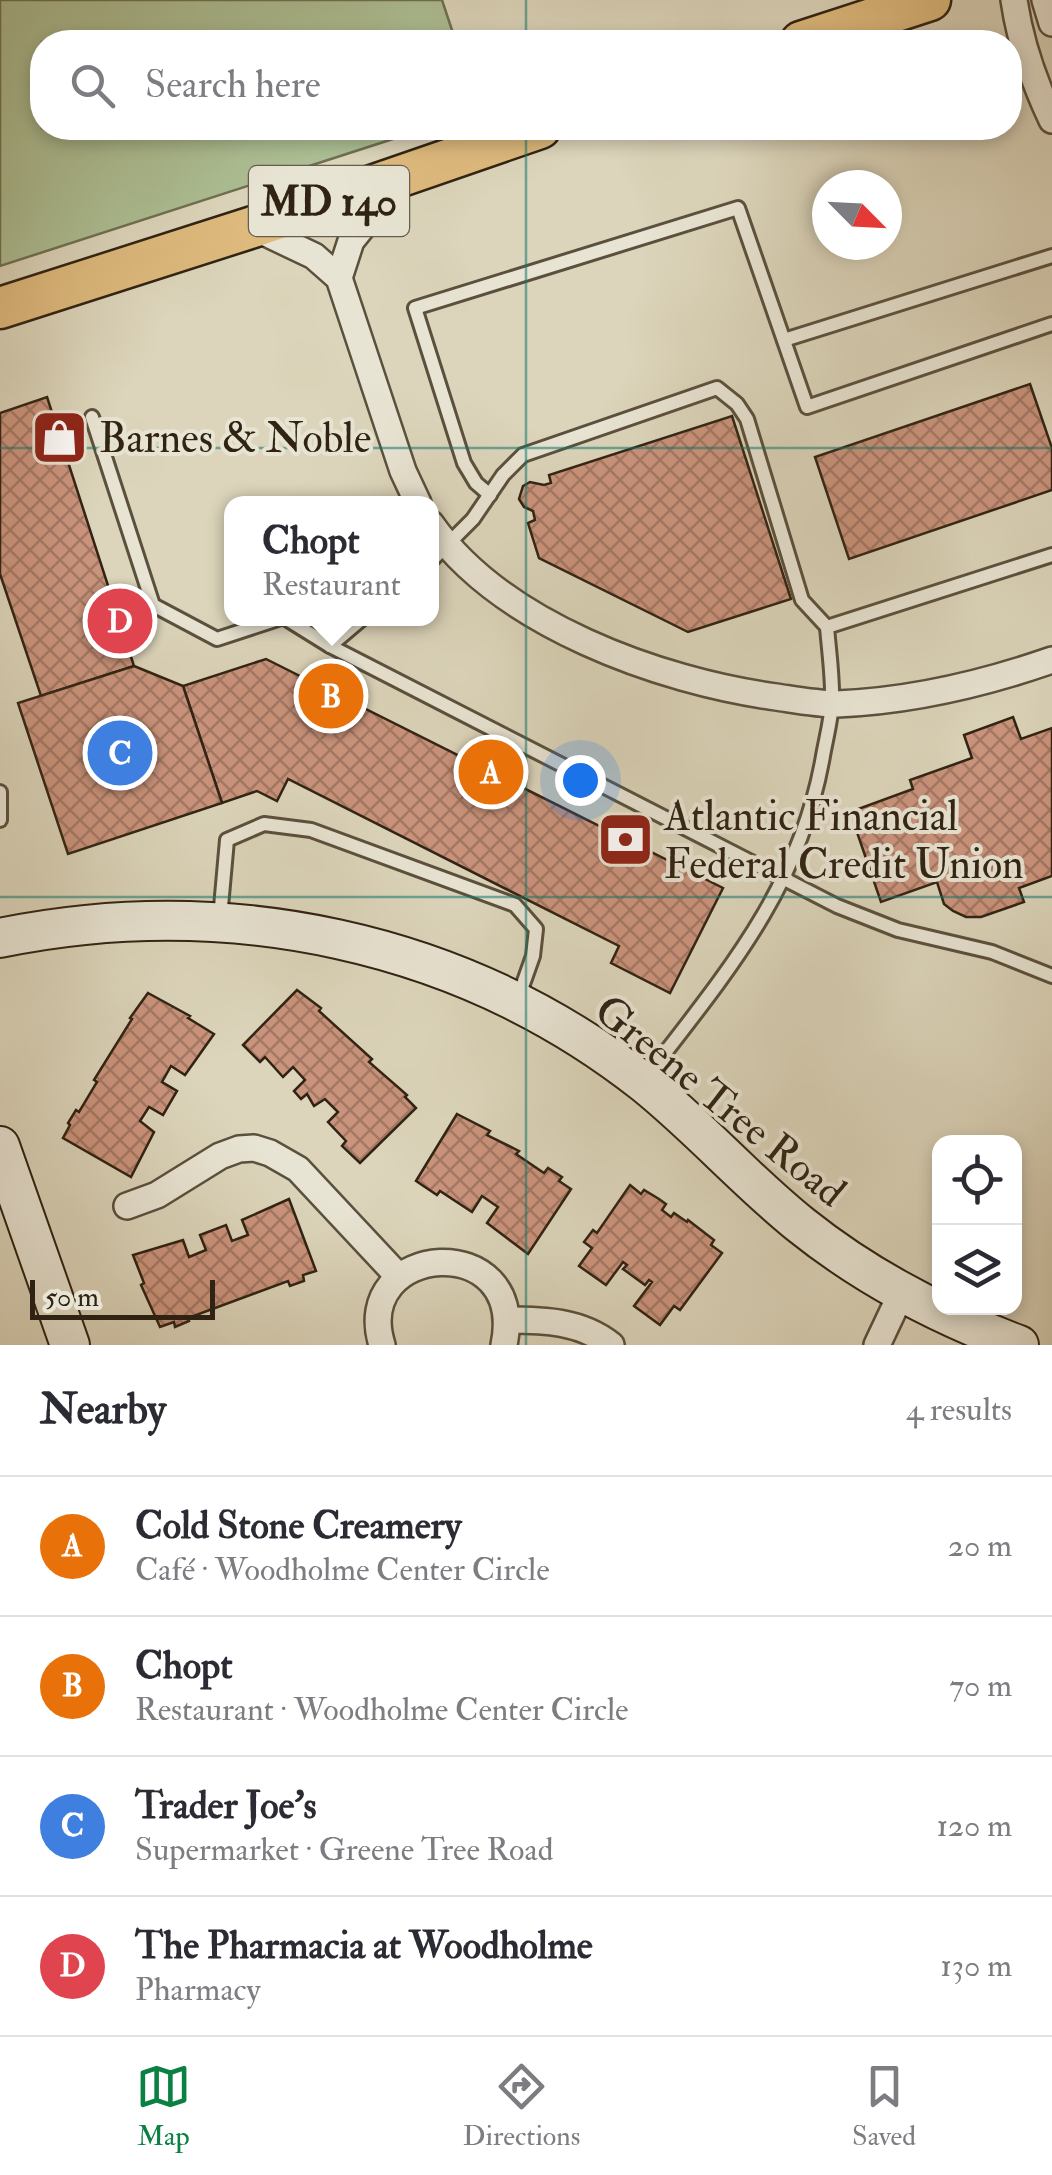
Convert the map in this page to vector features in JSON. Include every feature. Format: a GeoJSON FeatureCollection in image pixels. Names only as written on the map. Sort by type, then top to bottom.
{"type":"FeatureCollection","features":[{"type":"Feature","properties":{"kind":"main road"},"geometry":{"type":"LineString","coordinates":[[799,30],[828,0]]}},
{"type":"Feature","properties":{"kind":"main road"},"geometry":{"type":"LineString","coordinates":[[838,30],[930,0]]}},
{"type":"Feature","properties":{"kind":"main road","name":"MD 140"},"geometry":{"type":"LineString","coordinates":[[0,308],[506,140]]}},
{"type":"Feature","properties":{"kind":"street"},"geometry":{"type":"LineString","coordinates":[[1014,0],[1020,30]]}},
{"type":"Feature","properties":{"kind":"street"},"geometry":{"type":"LineString","coordinates":[[1045,0],[1052,23]]}},
{"type":"Feature","properties":{"kind":"street"},"geometry":{"type":"LineString","coordinates":[[1022,38],[1052,120]]}},
{"type":"Feature","properties":{"kind":"street"},"geometry":{"type":"LineString","coordinates":[[339,278],[351,241],[405,175]]}},
{"type":"Feature","properties":{"kind":"street"},"geometry":{"type":"LineString","coordinates":[[253,227],[314,256],[339,278],[414,496]]}},
{"type":"Feature","properties":{"kind":"street"},"geometry":{"type":"LineString","coordinates":[[440,554],[498,593],[566,631],[632,661],[737,692],[832,704],[938,692],[1052,660]]}},
{"type":"Feature","properties":{"kind":"street","name":"Greene Tree Road"},"geometry":{"type":"LineString","coordinates":[[0,938],[101,923],[220,920],[294,929],[434,968],[571,1032],[642,1082],[803,1227],[938,1312],[1020,1345]]}},
{"type":"Feature","properties":{"kind":"street"},"geometry":{"type":"LineString","coordinates":[[0,1146],[70,1345]]}},
{"type":"Feature","properties":{"kind":"street"},"geometry":{"type":"LineString","coordinates":[[127,1206],[157,1194],[220,1156],[254,1148],[282,1158],[298,1169],[399,1277]]}},
{"type":"Feature","properties":{"kind":"street"},"geometry":{"type":"LineString","coordinates":[[382,1345],[378,1324],[384,1298],[399,1277],[434,1261],[462,1264],[485,1277],[495,1288],[505,1332],[569,1324],[612,1345]]}},
{"type":"Feature","properties":{"kind":"street"},"geometry":{"type":"LineString","coordinates":[[877,1345],[902,1292]]}},
{"type":"Feature","properties":{"kind":"lane"},"geometry":{"type":"LineString","coordinates":[[490,495],[476,483],[464,463],[415,308],[738,208],[807,406],[1052,324]]}},
{"type":"Feature","properties":{"kind":"lane"},"geometry":{"type":"LineString","coordinates":[[784,340],[1052,256]]}},
{"type":"Feature","properties":{"kind":"lane"},"geometry":{"type":"LineString","coordinates":[[440,554],[513,464],[534,448],[717,388],[737,404],[747,419],[802,600],[827,626],[832,704],[815,803],[784,882],[724,977],[642,1082]]}},
{"type":"Feature","properties":{"kind":"lane"},"geometry":{"type":"LineString","coordinates":[[92,417],[153,605],[217,639],[258,626]]}},
{"type":"Feature","properties":{"kind":"lane"},"geometry":{"type":"LineString","coordinates":[[827,626],[1052,556]]}},
{"type":"Feature","properties":{"kind":"lane"},"geometry":{"type":"LineString","coordinates":[[296,626],[784,882],[898,930],[992,952],[1052,976]]}},
{"type":"Feature","properties":{"kind":"lane"},"geometry":{"type":"LineString","coordinates":[[330,646],[353,626]]}},
{"type":"Feature","properties":{"kind":"lane"},"geometry":{"type":"LineString","coordinates":[[0,792],[0,820]]}},
{"type":"Feature","properties":{"kind":"lane"},"geometry":{"type":"LineString","coordinates":[[220,920],[227,840],[264,824],[311,830],[515,905],[536,930],[533,956],[516,1004]]}},
{"type":"Feature","properties":{"kind":"green space"},"geometry":{"type":"Polygon","coordinates":[[[0,0],[442,0],[452,30],[30,30],[30,140],[390,140],[0,266],[0,0]]]}},
{"type":"Feature","properties":{"kind":"building"},"geometry":{"type":"Polygon","coordinates":[[[1030,384],[1052,448],[1052,490],[849,559],[815,457],[1030,384]]]}},
{"type":"Feature","properties":{"kind":"building"},"geometry":{"type":"Polygon","coordinates":[[[47,397],[134,666],[41,696],[0,574],[0,413],[47,397]]]}},
{"type":"Feature","properties":{"kind":"building"},"geometry":{"type":"Polygon","coordinates":[[[732,416],[791,599],[688,632],[539,558],[528,523],[535,520],[533,511],[519,499],[523,486],[530,482],[551,483],[549,475],[732,416]]]}},
{"type":"Feature","properties":{"kind":"building"},"geometry":{"type":"Polygon","coordinates":[[[266,659],[723,888],[670,993],[611,963],[619,946],[288,779],[277,801],[257,791],[222,803],[183,686],[266,659]]]}},
{"type":"Feature","properties":{"kind":"building"},"geometry":{"type":"Polygon","coordinates":[[[134,666],[183,686],[222,803],[68,854],[18,703],[134,666]]]}},
{"type":"Feature","properties":{"kind":"building"},"geometry":{"type":"Polygon","coordinates":[[[1013,717],[1021,739],[1052,728],[1052,876],[1019,888],[1024,902],[981,917],[966,917],[944,904],[937,882],[881,902],[850,812],[913,789],[910,780],[972,758],[964,735],[1013,717]]]}},
{"type":"Feature","properties":{"kind":"building"},"geometry":{"type":"Polygon","coordinates":[[[297,990],[321,1008],[319,1011],[372,1059],[369,1062],[416,1108],[360,1163],[342,1146],[346,1141],[328,1122],[338,1112],[325,1099],[314,1106],[307,1094],[301,1099],[294,1091],[305,1080],[293,1067],[283,1077],[265,1057],[260,1062],[243,1045],[297,990]]]}},
{"type":"Feature","properties":{"kind":"building"},"geometry":{"type":"Polygon","coordinates":[[[148,993],[214,1034],[185,1075],[171,1066],[162,1082],[177,1091],[163,1115],[149,1107],[140,1121],[154,1132],[131,1177],[63,1138],[68,1123],[76,1110],[79,1112],[97,1082],[94,1080],[148,993]]]}},
{"type":"Feature","properties":{"kind":"building"},"geometry":{"type":"Polygon","coordinates":[[[457,1114],[490,1131],[487,1135],[519,1151],[516,1154],[544,1173],[548,1168],[562,1177],[559,1181],[571,1189],[528,1254],[487,1223],[498,1207],[482,1196],[472,1212],[416,1181],[457,1114]]]}},
{"type":"Feature","properties":{"kind":"building"},"geometry":{"type":"Polygon","coordinates":[[[630,1185],[666,1204],[662,1210],[671,1217],[674,1213],[688,1220],[714,1240],[711,1245],[722,1253],[680,1310],[674,1306],[660,1325],[634,1306],[652,1282],[649,1280],[645,1285],[623,1269],[627,1265],[623,1262],[606,1285],[579,1266],[592,1248],[584,1242],[593,1230],[597,1233],[630,1185]]]}},
{"type":"Feature","properties":{"kind":"building"},"geometry":{"type":"Polygon","coordinates":[[[289,1199],[316,1271],[303,1275],[304,1281],[290,1286],[288,1281],[188,1318],[189,1321],[175,1327],[174,1322],[160,1327],[141,1285],[144,1283],[133,1255],[183,1240],[189,1257],[206,1250],[200,1235],[226,1225],[232,1241],[248,1235],[242,1220],[289,1199]]]}},
{"type":"Feature","properties":{"kind":"place","name":"Barnes & Noble"},"geometry":{"type":"Point","coordinates":[60,437]}},
{"type":"Feature","properties":{"kind":"place","name":"The Pharmacia at Woodholme"},"geometry":{"type":"Point","coordinates":[120,621]}},
{"type":"Feature","properties":{"kind":"place","name":"Chopt"},"geometry":{"type":"Point","coordinates":[331,696]}},
{"type":"Feature","properties":{"kind":"place","name":"Trader Joe's"},"geometry":{"type":"Point","coordinates":[120,753]}},
{"type":"Feature","properties":{"kind":"place","name":"Cold Stone Creamery"},"geometry":{"type":"Point","coordinates":[491,772]}},
{"type":"Feature","properties":{"kind":"place","name":"Atlantic Financial Federal Credit Union"},"geometry":{"type":"Point","coordinates":[625,839]}}]}
